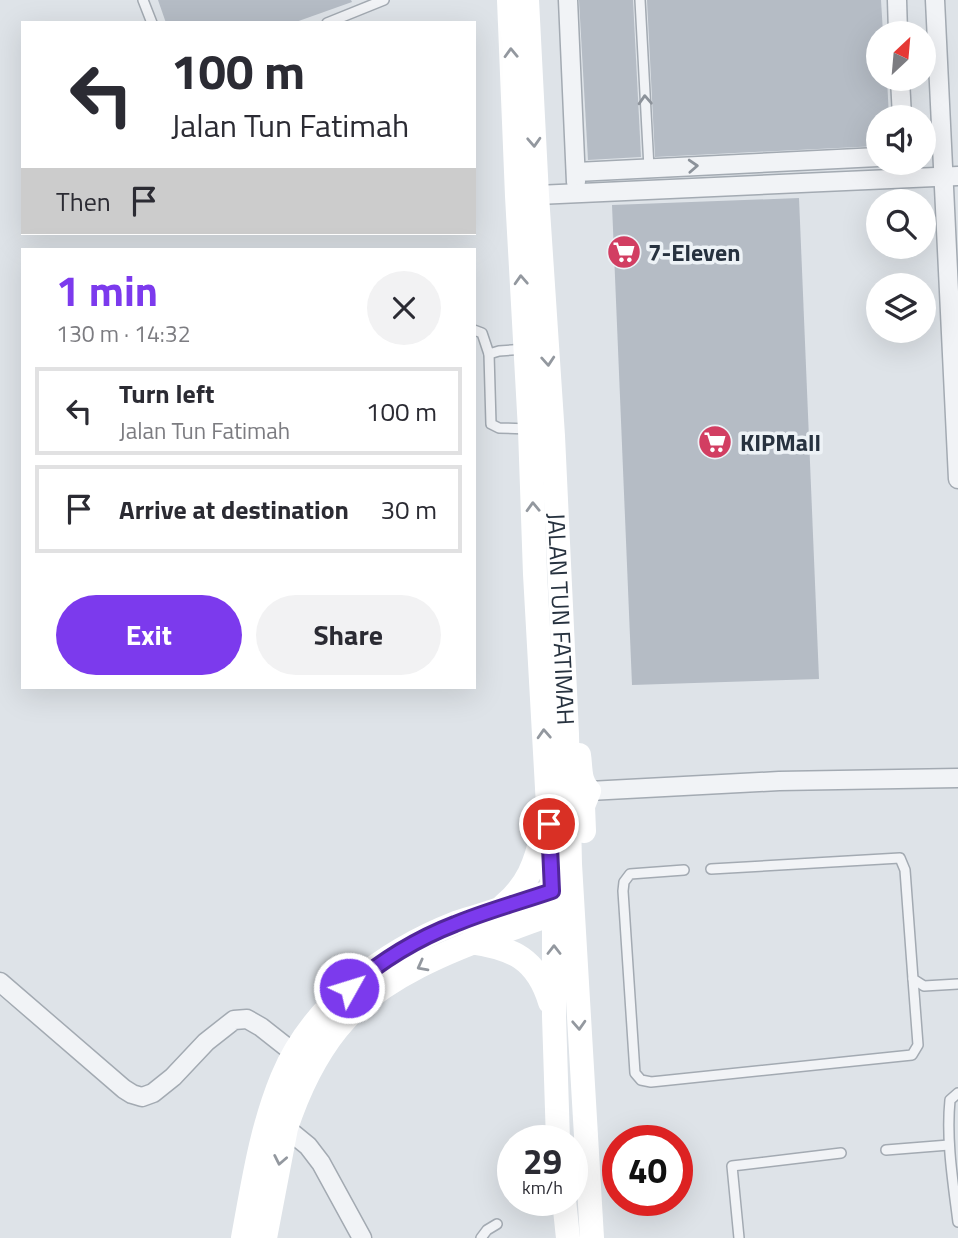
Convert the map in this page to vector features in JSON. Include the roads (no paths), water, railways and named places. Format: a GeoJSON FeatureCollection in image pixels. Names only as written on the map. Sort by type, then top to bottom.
{"type":"FeatureCollection","features":[{"type":"Feature","properties":{"kind":"main road","name":"JALAN TUN FATIMAH"},"geometry":{"type":"LineString","coordinates":[[509,0],[548,802],[578,991],[592,1238]]}},
{"type":"Feature","properties":{"kind":"main road","name":"JALAN TUN FATIMAH"},"geometry":{"type":"LineString","coordinates":[[527,0],[553,436],[567,734],[562,899],[554,1016],[557,1125]]}},
{"type":"Feature","properties":{"kind":"main road"},"geometry":{"type":"LineString","coordinates":[[567,734],[574,739],[581,779],[589,791],[583,812],[591,931],[587,965],[578,991]]}},
{"type":"Feature","properties":{"kind":"main road"},"geometry":{"type":"LineString","coordinates":[[498,910],[523,887],[531,873],[548,802]]}},
{"type":"Feature","properties":{"kind":"main road"},"geometry":{"type":"LineString","coordinates":[[243,1238],[267,1120],[294,1053],[316,1020],[349,988],[395,953],[444,929],[498,910],[562,899]]}},
{"type":"Feature","properties":{"kind":"main road"},"geometry":{"type":"LineString","coordinates":[[265,1238],[286,1128],[302,1086],[318,1055],[338,1027],[364,1001],[423,964],[562,899]]}},
{"type":"Feature","properties":{"kind":"main road"},"geometry":{"type":"LineString","coordinates":[[471,942],[492,945],[527,961],[546,990],[554,1016]]}},
{"type":"Feature","properties":{"kind":"main road"},"geometry":{"type":"LineString","coordinates":[[566,1216],[568,1238]]}},
{"type":"Feature","properties":{"kind":"street"},"geometry":{"type":"LineString","coordinates":[[568,0],[577,194]]}},
{"type":"Feature","properties":{"kind":"street"},"geometry":{"type":"LineString","coordinates":[[897,0],[898,21]]}},
{"type":"Feature","properties":{"kind":"street"},"geometry":{"type":"LineString","coordinates":[[935,0],[951,177],[958,479]]}},
{"type":"Feature","properties":{"kind":"street"},"geometry":{"type":"LineString","coordinates":[[576,172],[866,158]]}},
{"type":"Feature","properties":{"kind":"street"},"geometry":{"type":"LineString","coordinates":[[537,195],[951,177]]}},
{"type":"Feature","properties":{"kind":"street"},"geometry":{"type":"LineString","coordinates":[[589,791],[779,781],[958,778]]}},
{"type":"Feature","properties":{"kind":"street"},"geometry":{"type":"LineString","coordinates":[[0,982],[124,1089],[142,1097],[163,1086],[206,1042],[234,1020],[247,1019],[294,1053]]}},
{"type":"Feature","properties":{"kind":"street"},"geometry":{"type":"LineString","coordinates":[[286,1128],[308,1146],[321,1163],[362,1238]]}},
{"type":"Feature","properties":{"kind":"lane"},"geometry":{"type":"LineString","coordinates":[[144,0],[151,21]]}},
{"type":"Feature","properties":{"kind":"lane"},"geometry":{"type":"LineString","coordinates":[[332,21],[384,0]]}},
{"type":"Feature","properties":{"kind":"lane"},"geometry":{"type":"LineString","coordinates":[[640,0],[649,168]]}},
{"type":"Feature","properties":{"kind":"lane"},"geometry":{"type":"LineString","coordinates":[[476,331],[482,333],[489,354],[491,424],[499,428],[530,430]]}},
{"type":"Feature","properties":{"kind":"lane"},"geometry":{"type":"LineString","coordinates":[[489,354],[525,349]]}},
{"type":"Feature","properties":{"kind":"lane"},"geometry":{"type":"LineString","coordinates":[[684,870],[631,873],[624,882],[635,1073],[641,1080],[651,1082],[912,1055],[918,1045],[905,870],[900,858],[711,869]]}},
{"type":"Feature","properties":{"kind":"lane"},"geometry":{"type":"LineString","coordinates":[[913,979],[925,986],[958,984]]}},
{"type":"Feature","properties":{"kind":"lane"},"geometry":{"type":"LineString","coordinates":[[958,1093],[950,1100],[949,1145],[958,1222]]}},
{"type":"Feature","properties":{"kind":"lane"},"geometry":{"type":"LineString","coordinates":[[886,1150],[949,1145]]}},
{"type":"Feature","properties":{"kind":"lane"},"geometry":{"type":"LineString","coordinates":[[739,1238],[732,1166],[841,1153]]}},
{"type":"Feature","properties":{"kind":"lane"},"geometry":{"type":"LineString","coordinates":[[481,1238],[497,1224]]}},
{"type":"Feature","properties":{"kind":"place","name":"7-Eleven"},"geometry":{"type":"Point","coordinates":[624,252]}},
{"type":"Feature","properties":{"kind":"place","name":"KIPMall"},"geometry":{"type":"Point","coordinates":[715,442]}}]}
